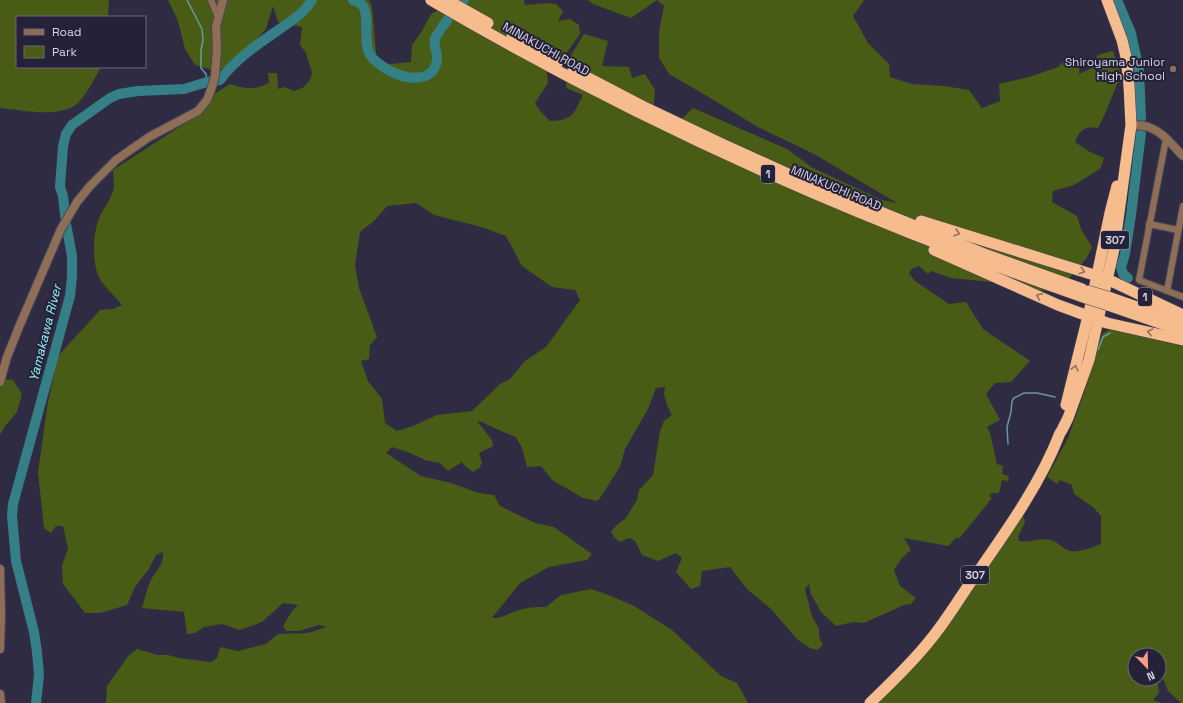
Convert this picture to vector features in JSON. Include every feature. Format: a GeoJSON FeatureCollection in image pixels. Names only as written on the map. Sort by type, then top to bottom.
{"type":"FeatureCollection","features":[{"type":"Feature","properties":{"kind":"highway","name":"MINAKUCHI ROAD"},"geometry":{"type":"LineString","coordinates":[[432,0],[445,2],[538,61],[651,119],[768,174],[957,252],[1108,301],[1183,323]]}},
{"type":"Feature","properties":{"kind":"highway","name":"307"},"geometry":{"type":"LineString","coordinates":[[1060,433],[1093,318],[1107,279],[1114,249],[1131,125],[1130,85],[1126,58],[1122,40],[1106,0]]}},
{"type":"Feature","properties":{"kind":"highway","name":"MINAKUCHI ROAD"},"geometry":{"type":"LineString","coordinates":[[466,16],[642,106],[797,178],[1086,294]]}},
{"type":"Feature","properties":{"kind":"highway","name":"307"},"geometry":{"type":"LineString","coordinates":[[870,703],[912,661],[946,619],[994,550],[1052,455],[1060,433],[1068,418],[1089,360],[1094,338],[1093,318],[1096,275],[1110,213],[1126,159]]}},
{"type":"Feature","properties":{"kind":"highway","name":"1"},"geometry":{"type":"LineString","coordinates":[[853,201],[859,201],[1096,275],[1183,315]]}},
{"type":"Feature","properties":{"kind":"highway","name":"1"},"geometry":{"type":"LineString","coordinates":[[871,217],[873,222],[886,229],[1058,305],[1116,325],[1183,340]]}},
{"type":"Feature","properties":{"kind":"highway","name":"MINAKUCHI ROAD"},"geometry":{"type":"LineString","coordinates":[[1108,301],[1183,331]]}},
{"type":"Feature","properties":{"kind":"highway"},"geometry":{"type":"LineString","coordinates":[[1094,338],[1104,327],[1116,325]]}},
{"type":"Feature","properties":{"kind":"street"},"geometry":{"type":"LineString","coordinates":[[211,0],[218,17]]}},
{"type":"Feature","properties":{"kind":"street"},"geometry":{"type":"LineString","coordinates":[[0,382],[7,357],[19,327],[61,229],[72,210],[90,186],[116,160],[149,137],[198,111],[207,100],[215,76],[217,49],[216,27],[223,0]]}},
{"type":"Feature","properties":{"kind":"street"},"geometry":{"type":"LineString","coordinates":[[1131,125],[1147,126],[1156,131],[1183,156]]}},
{"type":"Feature","properties":{"kind":"street"},"geometry":{"type":"LineString","coordinates":[[1166,139],[1139,280],[1183,298]]}},
{"type":"Feature","properties":{"kind":"street"},"geometry":{"type":"LineString","coordinates":[[1167,291],[1183,206]]}},
{"type":"Feature","properties":{"kind":"street"},"geometry":{"type":"LineString","coordinates":[[1149,224],[1178,230]]}},
{"type":"Feature","properties":{"kind":"street"},"geometry":{"type":"LineString","coordinates":[[1176,244],[1183,245]]}},
{"type":"Feature","properties":{"kind":"street"},"geometry":{"type":"LineString","coordinates":[[0,569],[0,649]]}},
{"type":"Feature","properties":{"kind":"street"},"geometry":{"type":"LineString","coordinates":[[0,694],[2,703]]}},
{"type":"Feature","properties":{"kind":"green space"},"geometry":{"type":"Polygon","coordinates":[[[0,0],[109,0],[108,16],[16,16],[16,68],[100,68],[81,100],[70,108],[51,112],[30,112],[0,108],[0,0]]]}},
{"type":"Feature","properties":{"kind":"green space"},"geometry":{"type":"Polygon","coordinates":[[[168,0],[369,0],[372,7],[377,63],[391,64],[411,62],[412,45],[422,31],[431,14],[458,0],[524,0],[525,5],[547,3],[556,4],[563,11],[558,21],[570,19],[579,25],[580,34],[560,62],[547,71],[548,83],[535,103],[540,111],[550,121],[568,118],[574,112],[583,95],[566,88],[568,60],[584,34],[608,41],[602,66],[629,67],[632,78],[645,74],[655,90],[652,125],[670,131],[693,108],[787,149],[813,168],[882,200],[897,203],[814,154],[756,126],[669,74],[659,58],[659,32],[664,6],[657,0],[864,0],[853,16],[868,43],[889,64],[890,77],[912,84],[944,86],[969,90],[982,108],[1000,101],[999,84],[1029,77],[1058,67],[1068,57],[1081,58],[1079,74],[1092,68],[1098,55],[1113,51],[1121,75],[1104,116],[1098,128],[1086,128],[1079,134],[1075,142],[1090,152],[1104,158],[1100,169],[1074,185],[1053,191],[1052,202],[1077,216],[1081,229],[1092,247],[1086,259],[1065,283],[1057,289],[1040,291],[1021,285],[951,278],[931,271],[928,274],[919,266],[912,269],[909,273],[915,281],[949,304],[966,302],[983,329],[1030,361],[1011,382],[995,383],[986,394],[1000,420],[987,427],[990,433],[997,464],[1003,466],[1002,474],[1009,476],[1008,481],[1002,480],[999,493],[992,493],[989,496],[992,498],[959,539],[957,537],[948,546],[904,538],[911,550],[902,558],[894,570],[900,586],[916,598],[911,604],[904,605],[864,623],[853,622],[836,626],[821,612],[811,594],[809,584],[805,589],[812,616],[819,629],[819,636],[823,645],[817,650],[810,648],[798,640],[771,609],[747,589],[730,567],[702,571],[700,586],[691,589],[676,572],[682,558],[676,553],[658,561],[642,555],[635,541],[629,538],[620,542],[614,537],[611,531],[626,518],[637,500],[639,490],[653,475],[660,431],[664,421],[672,415],[664,394],[665,387],[656,388],[648,409],[625,449],[620,467],[598,501],[583,498],[552,480],[541,466],[527,467],[522,448],[516,437],[477,421],[492,440],[493,446],[479,453],[482,463],[479,468],[473,472],[462,462],[448,471],[440,463],[425,460],[392,447],[386,453],[421,476],[451,483],[479,493],[494,495],[500,506],[535,523],[554,527],[592,554],[587,560],[549,567],[520,583],[492,618],[500,617],[526,608],[546,607],[561,595],[591,589],[634,606],[672,630],[721,676],[737,683],[748,703],[106,703],[107,686],[129,655],[137,649],[158,655],[168,655],[211,662],[217,658],[220,647],[238,651],[266,644],[278,634],[308,633],[327,627],[319,625],[299,631],[286,631],[283,626],[292,611],[298,605],[283,603],[262,622],[240,630],[222,624],[204,627],[195,633],[187,634],[184,612],[142,608],[150,581],[161,564],[163,552],[156,555],[149,569],[135,587],[127,605],[100,613],[85,613],[63,584],[62,566],[68,549],[63,526],[56,526],[51,533],[44,528],[38,472],[48,402],[58,356],[100,310],[113,309],[122,305],[101,281],[96,270],[94,254],[98,220],[111,197],[114,186],[113,170],[201,113],[211,96],[230,84],[245,88],[259,87],[269,83],[268,73],[277,73],[278,89],[284,87],[294,91],[304,87],[310,80],[312,73],[306,53],[300,45],[302,27],[278,22],[273,6],[266,29],[234,64],[216,71],[195,65],[185,49],[178,21],[168,0]],[[416,203],[387,206],[375,220],[360,232],[355,265],[359,288],[377,337],[370,345],[369,359],[361,361],[368,381],[382,399],[385,423],[397,431],[413,426],[437,415],[472,411],[500,384],[510,379],[525,361],[546,347],[580,300],[575,290],[552,287],[522,266],[506,236],[481,227],[434,215],[416,203]]]}},
{"type":"Feature","properties":{"kind":"green space"},"geometry":{"type":"Polygon","coordinates":[[[588,0],[657,0],[631,18],[593,4],[588,0]]]}},
{"type":"Feature","properties":{"kind":"green space"},"geometry":{"type":"Polygon","coordinates":[[[1109,330],[1121,330],[1183,344],[1183,703],[1181,703],[1168,691],[1166,687],[1167,647],[1127,647],[1127,687],[1158,687],[1159,693],[1153,700],[1162,703],[876,703],[926,654],[949,624],[1023,515],[1025,522],[1018,537],[1019,541],[1047,539],[1056,542],[1070,551],[1078,551],[1101,544],[1101,516],[1093,507],[1074,494],[1072,485],[1060,480],[1057,484],[1047,477],[1068,438],[1103,333],[1109,330]]]}},
{"type":"Feature","properties":{"kind":"green space"},"geometry":{"type":"Polygon","coordinates":[[[0,379],[13,380],[22,394],[17,412],[5,426],[0,435],[0,379]]]}},
{"type":"Feature","properties":{"kind":"waterway"},"geometry":{"type":"LineString","coordinates":[[187,0],[202,29],[203,40],[201,50],[201,68],[206,74],[207,82]]}},
{"type":"Feature","properties":{"kind":"waterway","name":"Yamakawa River"},"geometry":{"type":"LineString","coordinates":[[36,703],[39,675],[37,652],[34,632],[16,561],[12,516],[13,504],[70,296],[72,256],[63,196],[60,187],[63,146],[66,134],[72,125],[110,98],[119,94],[138,91],[184,89],[207,82],[220,80],[238,60],[295,18],[312,0]]}},
{"type":"Feature","properties":{"kind":"waterway","name":"Yamakawa River"},"geometry":{"type":"LineString","coordinates":[[353,0],[360,3],[366,14],[367,43],[368,50],[372,58],[396,74],[418,78],[425,76],[435,68],[437,60],[435,39],[448,19],[464,0]]}},
{"type":"Feature","properties":{"kind":"waterway"},"geometry":{"type":"LineString","coordinates":[[1117,0],[1131,33],[1139,70],[1141,118]]}},
{"type":"Feature","properties":{"kind":"waterway"},"geometry":{"type":"LineString","coordinates":[[1128,278],[1123,274],[1121,267],[1125,254],[1131,215],[1141,133]]}},
{"type":"Feature","properties":{"kind":"waterway"},"geometry":{"type":"LineString","coordinates":[[1098,350],[1103,337],[1110,333]]}},
{"type":"Feature","properties":{"kind":"waterway"},"geometry":{"type":"LineString","coordinates":[[1008,444],[1007,427],[1012,401],[1014,398],[1024,393],[1037,393],[1055,397]]}},
{"type":"Feature","properties":{"kind":"place","name":"Shiroyama Junior High School"},"geometry":{"type":"Point","coordinates":[1173,69]}}]}
